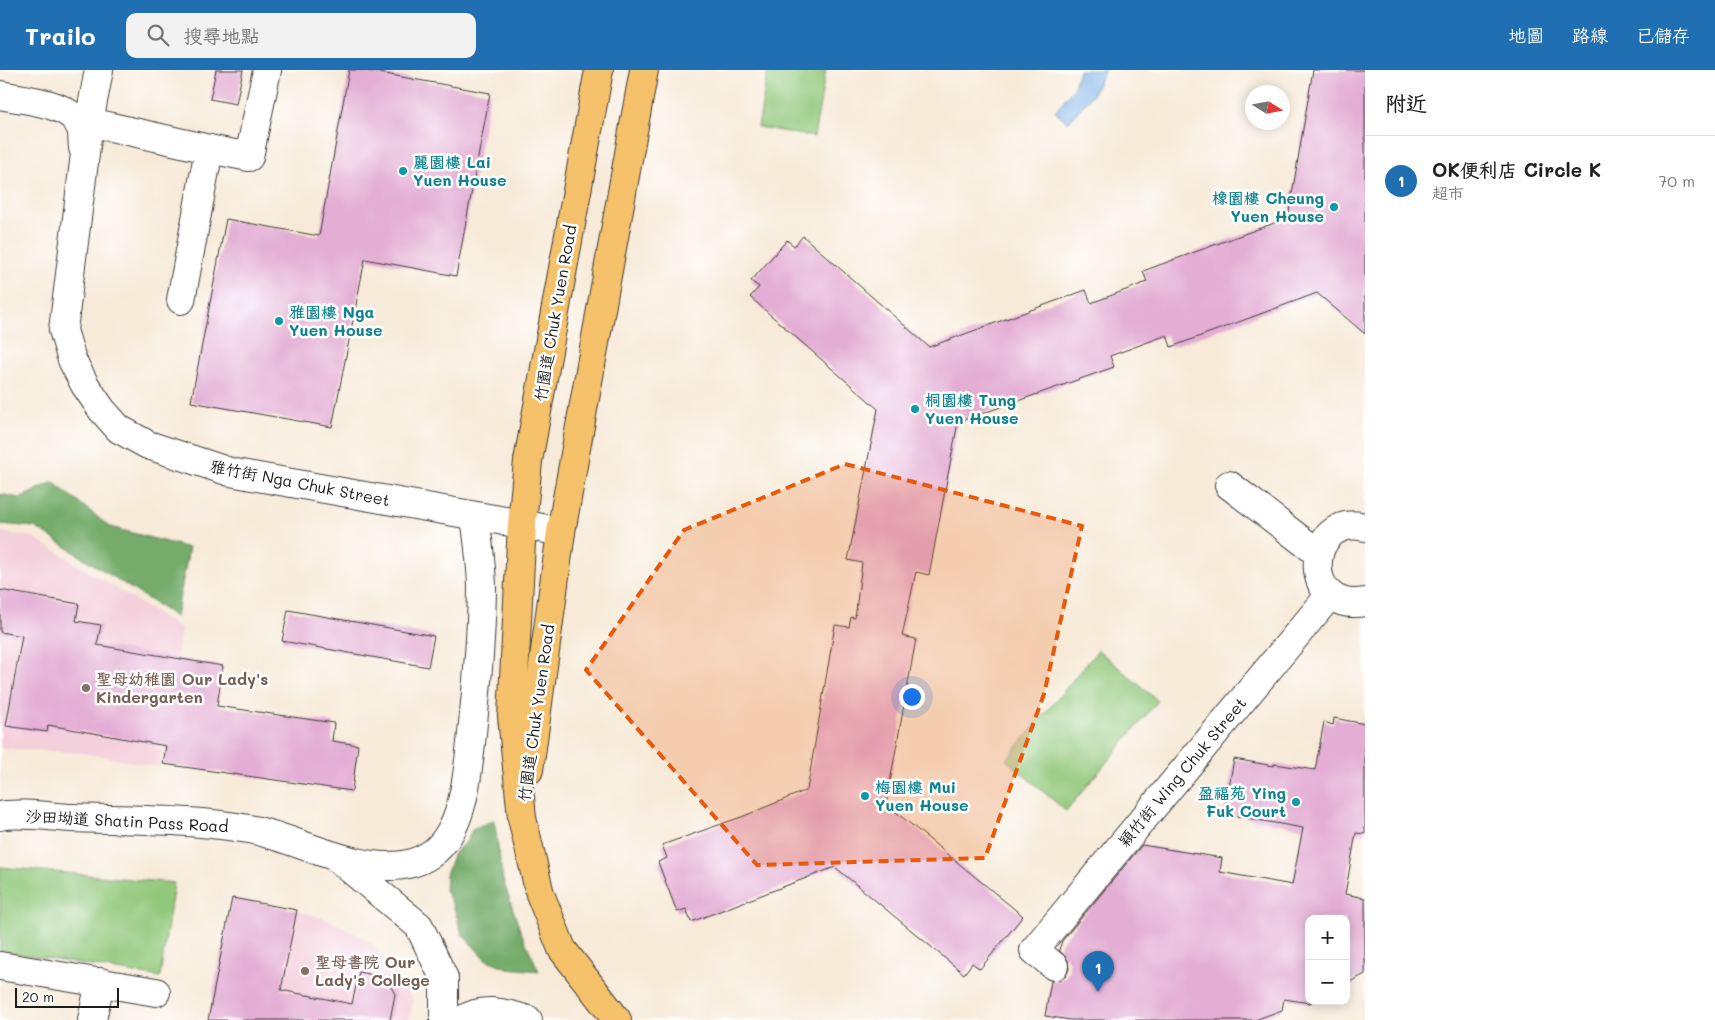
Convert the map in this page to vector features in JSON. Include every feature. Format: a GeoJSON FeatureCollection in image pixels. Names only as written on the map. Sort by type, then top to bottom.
{"type":"FeatureCollection","features":[{"type":"Feature","properties":{"kind":"main road","name":"竹園道 Chuk Yuen Road"},"geometry":{"type":"LineString","coordinates":[[522,818],[512,716],[522,524],[528,460],[598,70]]}},
{"type":"Feature","properties":{"kind":"main road","name":"竹園道 Chuk Yuen Road"},"geometry":{"type":"LineString","coordinates":[[522,818],[561,532],[644,70]]}},
{"type":"Feature","properties":{"kind":"main road"},"geometry":{"type":"LineString","coordinates":[[522,818],[540,894],[562,949],[617,1020]]}},
{"type":"Feature","properties":{"kind":"street","name":"雅竹街 Nga Chuk Street"},"geometry":{"type":"LineString","coordinates":[[99,70],[90,122],[62,330],[72,360],[85,385],[102,410],[119,429],[148,445],[230,472],[561,532]]}},
{"type":"Feature","properties":{"kind":"street"},"geometry":{"type":"LineString","coordinates":[[90,122],[209,149],[247,166],[267,70]]}},
{"type":"Feature","properties":{"kind":"street"},"geometry":{"type":"LineString","coordinates":[[0,95],[61,108],[73,115],[81,128],[84,165]]}},
{"type":"Feature","properties":{"kind":"street"},"geometry":{"type":"LineString","coordinates":[[181,300],[209,149]]}},
{"type":"Feature","properties":{"kind":"street"},"geometry":{"type":"LineString","coordinates":[[1230,485],[1318,553]]}},
{"type":"Feature","properties":{"kind":"street"},"geometry":{"type":"LineString","coordinates":[[335,857],[391,867],[414,862],[432,853],[449,835],[459,811],[466,780],[474,707],[482,589],[475,516]]}},
{"type":"Feature","properties":{"kind":"street"},"geometry":{"type":"LineString","coordinates":[[1365,527],[1357,525],[1333,532],[1324,541],[1318,553],[1316,564],[1318,575],[1330,595],[1342,601],[1355,604],[1365,602]]}},
{"type":"Feature","properties":{"kind":"street","name":"穎竹街 Wing Chuk Street"},"geometry":{"type":"LineString","coordinates":[[1044,958],[1330,595]]}},
{"type":"Feature","properties":{"kind":"street","name":"沙田坳道 Shatin Pass Road"},"geometry":{"type":"LineString","coordinates":[[2,815],[208,823],[251,829],[335,857]]}},
{"type":"Feature","properties":{"kind":"street"},"geometry":{"type":"LineString","coordinates":[[335,857],[419,926],[444,978],[444,1020]]}},
{"type":"Feature","properties":{"kind":"street"},"geometry":{"type":"LineString","coordinates":[[0,966],[156,992]]}},
{"type":"Feature","properties":{"kind":"street"},"geometry":{"type":"LineString","coordinates":[[92,1020],[100,982]]}},
{"type":"Feature","properties":{"kind":"street"},"geometry":{"type":"LineString","coordinates":[[462,1020],[473,1013],[502,1012],[528,1020]]}},
{"type":"Feature","properties":{"kind":"highlighted area"},"geometry":{"type":"Polygon","coordinates":[[[845,464],[1082,526],[1044,694],[985,858],[757,865],[586,670],[684,530],[845,464]]]}},
{"type":"Feature","properties":{"kind":"shaded area","name":"聖母幼稚園 Our Lady's Kindergarten"},"geometry":{"type":"Polygon","coordinates":[[[0,532],[33,537],[181,629],[159,767],[84,753],[0,748],[0,532]]]}},
{"type":"Feature","properties":{"kind":"shaded area","name":"聖母書院 Our Lady's College"},"geometry":{"type":"Polygon","coordinates":[[[232,898],[297,910],[331,921],[371,942],[413,1000],[409,1020],[208,1020],[232,898]]]}},
{"type":"Feature","properties":{"kind":"green space"},"geometry":{"type":"Polygon","coordinates":[[[768,70],[826,70],[814,137],[758,127],[768,70]]]}},
{"type":"Feature","properties":{"kind":"green space"},"geometry":{"type":"Polygon","coordinates":[[[53,482],[110,527],[189,548],[176,617],[35,527],[0,524],[0,494],[20,498],[53,482]]]}},
{"type":"Feature","properties":{"kind":"green space"},"geometry":{"type":"Polygon","coordinates":[[[1098,650],[1158,701],[1066,811],[1006,760],[1098,650]]]}},
{"type":"Feature","properties":{"kind":"green space"},"geometry":{"type":"Polygon","coordinates":[[[494,820],[503,880],[520,930],[539,971],[507,968],[485,959],[462,934],[453,905],[445,890],[446,874],[454,853],[467,841],[472,830],[494,820]]]}},
{"type":"Feature","properties":{"kind":"green space"},"geometry":{"type":"Polygon","coordinates":[[[0,867],[174,883],[160,977],[0,951],[0,867]]]}},
{"type":"Feature","properties":{"kind":"water"},"geometry":{"type":"Polygon","coordinates":[[[1079,70],[1105,70],[1093,94],[1068,123],[1055,111],[1073,89],[1079,70]]]}},
{"type":"Feature","properties":{"kind":"building"},"geometry":{"type":"Polygon","coordinates":[[[216,70],[243,70],[236,104],[210,99],[216,70]]]}},
{"type":"Feature","properties":{"kind":"building"},"geometry":{"type":"Polygon","coordinates":[[[349,70],[363,70],[490,93],[456,276],[365,259],[332,427],[191,402],[226,219],[319,236],[349,70]]]}},
{"type":"Feature","properties":{"kind":"building"},"geometry":{"type":"Polygon","coordinates":[[[1313,70],[1365,70],[1365,334],[1317,293],[1171,347],[1167,335],[1110,356],[1114,367],[958,422],[929,575],[916,572],[902,636],[916,639],[886,804],[1023,916],[980,969],[972,963],[964,974],[835,867],[691,922],[686,909],[677,912],[658,862],[667,858],[662,845],[744,816],[807,790],[835,625],[849,627],[851,617],[855,618],[862,563],[848,560],[878,409],[750,297],[759,287],[751,281],[787,240],[794,246],[803,236],[929,347],[1086,290],[1091,303],[1147,282],[1143,271],[1288,218],[1313,70]]]}},
{"type":"Feature","properties":{"kind":"building"},"geometry":{"type":"Polygon","coordinates":[[[0,590],[79,604],[76,621],[101,625],[97,645],[223,666],[217,706],[334,723],[332,741],[358,745],[352,791],[163,764],[166,746],[48,725],[47,732],[6,726],[22,636],[0,632],[0,590]]]}},
{"type":"Feature","properties":{"kind":"building"},"geometry":{"type":"Polygon","coordinates":[[[288,610],[434,636],[428,667],[282,641],[288,610]]]}},
{"type":"Feature","properties":{"kind":"building"},"geometry":{"type":"Polygon","coordinates":[[[1334,718],[1365,724],[1365,834],[1356,833],[1345,894],[1365,898],[1365,974],[1350,982],[1350,915],[1305,915],[1305,1002],[1284,999],[1282,1010],[1255,1020],[1070,1020],[1045,1016],[1051,981],[1060,980],[1066,976],[1069,969],[1068,960],[1059,950],[1062,941],[1142,845],[1222,858],[1220,872],[1292,885],[1303,828],[1224,814],[1234,759],[1274,766],[1274,764],[1315,770],[1324,722],[1333,725],[1334,718]]]}},
{"type":"Feature","properties":{"kind":"building","name":"聖母書院 Our Lady's College"},"geometry":{"type":"Polygon","coordinates":[[[232,898],[297,910],[281,990],[352,1004],[359,972],[386,978],[395,994],[390,1020],[208,1020],[232,898]]]}},
{"type":"Feature","properties":{"kind":"place","name":"麗園樓 Lai Yuen House"},"geometry":{"type":"Point","coordinates":[403,171]}},
{"type":"Feature","properties":{"kind":"place","name":"橡園樓 Cheung Yuen House"},"geometry":{"type":"Point","coordinates":[1334,207]}},
{"type":"Feature","properties":{"kind":"place","name":"雅園樓 Nga Yuen House"},"geometry":{"type":"Point","coordinates":[279,321]}},
{"type":"Feature","properties":{"kind":"place","name":"桐園樓 Tung Yuen House"},"geometry":{"type":"Point","coordinates":[915,409]}},
{"type":"Feature","properties":{"kind":"place","name":"聖母幼稚園 Our Lady's Kindergarten"},"geometry":{"type":"Point","coordinates":[86,688]}},
{"type":"Feature","properties":{"kind":"place","name":"梅園樓 Mui Yuen House"},"geometry":{"type":"Point","coordinates":[865,796]}},
{"type":"Feature","properties":{"kind":"place","name":"盈福苑 Ying Fuk Court"},"geometry":{"type":"Point","coordinates":[1296,802]}},
{"type":"Feature","properties":{"kind":"place","name":"聖母書院 Our Lady's College"},"geometry":{"type":"Point","coordinates":[305,971]}},
{"type":"Feature","properties":{"kind":"place","name":"OK便利店 Circle K"},"geometry":{"type":"Point","coordinates":[1098,992]}}]}
